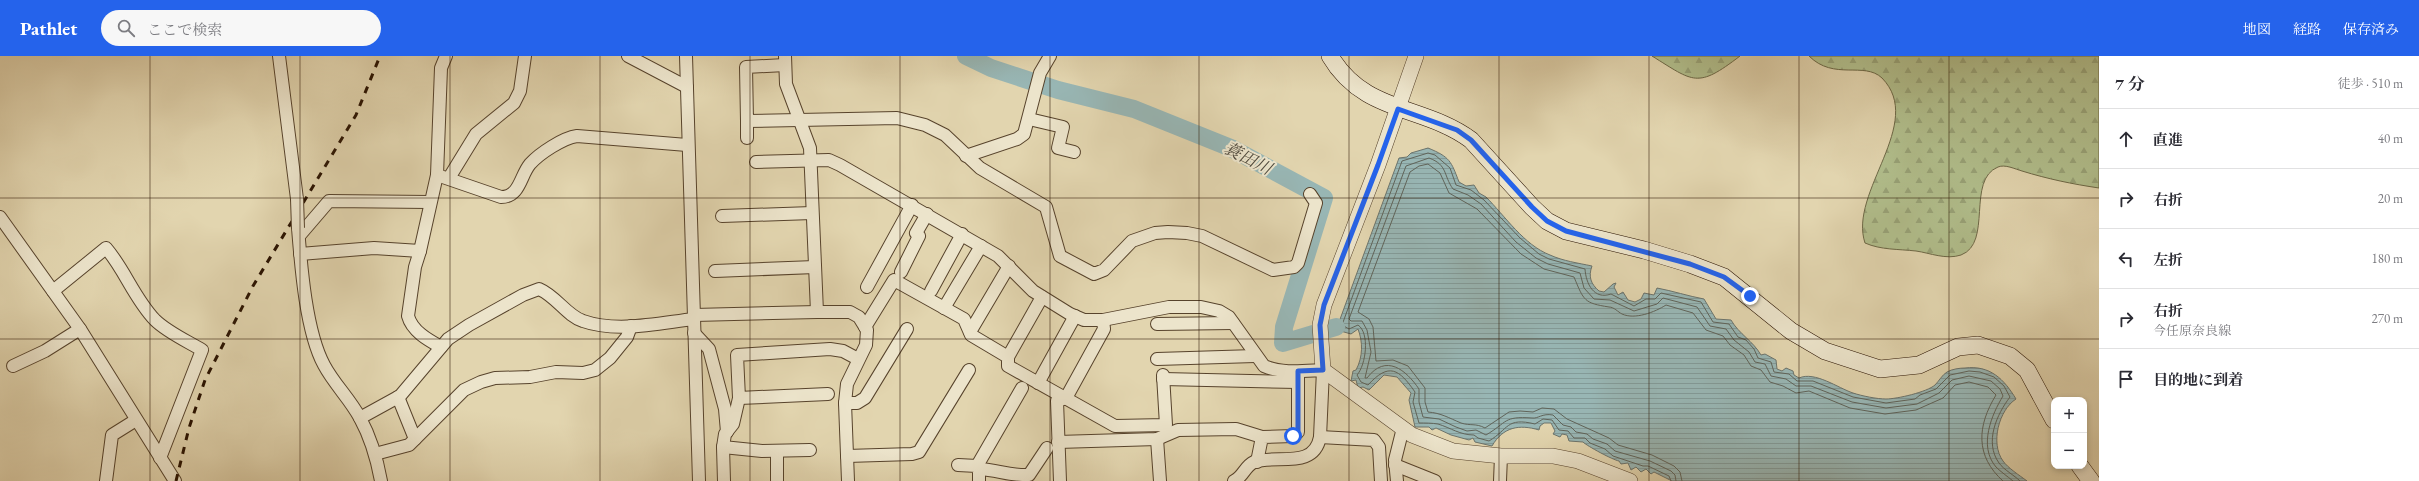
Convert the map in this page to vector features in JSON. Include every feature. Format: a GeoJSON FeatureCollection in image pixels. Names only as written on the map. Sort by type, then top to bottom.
{"type":"FeatureCollection","features":[{"type":"Feature","properties":{"kind":"main road"},"geometry":{"type":"LineString","coordinates":[[1330,56],[1338,70],[1355,87],[1398,109],[1457,130],[1471,140],[1547,221],[1566,231],[1652,252],[1724,277],[1791,331],[1825,350],[1880,369],[1919,365],[1958,347],[1978,345],[2010,356],[2027,370],[2051,414]]}},
{"type":"Feature","properties":{"kind":"main road"},"geometry":{"type":"LineString","coordinates":[[2082,469],[2091,481]]}},
{"type":"Feature","properties":{"kind":"street"},"geometry":{"type":"LineString","coordinates":[[279,56],[297,198],[298,232],[303,286],[315,338],[324,364],[360,418],[375,454],[381,481]]}},
{"type":"Feature","properties":{"kind":"street"},"geometry":{"type":"LineString","coordinates":[[443,176],[441,68],[446,56]]}},
{"type":"Feature","properties":{"kind":"street"},"geometry":{"type":"LineString","coordinates":[[441,347],[427,339],[410,324],[408,316],[430,202],[443,176],[476,134],[514,103],[520,91],[525,56]]}},
{"type":"Feature","properties":{"kind":"street"},"geometry":{"type":"LineString","coordinates":[[628,56],[687,87]]}},
{"type":"Feature","properties":{"kind":"street"},"geometry":{"type":"LineString","coordinates":[[686,56],[687,145],[699,481]]}},
{"type":"Feature","properties":{"kind":"street"},"geometry":{"type":"LineString","coordinates":[[966,156],[1017,139],[1024,134],[1040,73],[1050,56]]}},
{"type":"Feature","properties":{"kind":"street"},"geometry":{"type":"LineString","coordinates":[[1234,481],[1248,466],[1256,462],[1299,459],[1308,455],[1319,444],[1323,370],[1320,325],[1324,305],[1376,172],[1416,56]]}},
{"type":"Feature","properties":{"kind":"street"},"geometry":{"type":"LineString","coordinates":[[747,138],[746,67],[785,60],[786,84],[809,143],[817,312]]}},
{"type":"Feature","properties":{"kind":"street"},"geometry":{"type":"LineString","coordinates":[[747,121],[799,118],[897,118],[925,125],[945,135],[980,168],[1046,207],[1060,256],[1094,274],[1098,274],[1104,270],[1132,241],[1155,233],[1168,232],[1187,233],[1202,236],[1273,270],[1294,267],[1298,263],[1316,203],[1310,194]]}},
{"type":"Feature","properties":{"kind":"street"},"geometry":{"type":"LineString","coordinates":[[1029,118],[1063,127],[1058,148],[1074,152]]}},
{"type":"Feature","properties":{"kind":"street"},"geometry":{"type":"LineString","coordinates":[[443,176],[501,197],[507,197],[518,188],[530,164],[565,138],[577,136],[687,145]]}},
{"type":"Feature","properties":{"kind":"street"},"geometry":{"type":"LineString","coordinates":[[756,162],[828,160],[928,214],[998,256],[1033,291],[1084,320],[1103,320],[1162,308],[1201,307],[1218,311],[1229,317],[1255,356],[1264,366],[1272,370],[1298,377]]}},
{"type":"Feature","properties":{"kind":"street"},"geometry":{"type":"LineString","coordinates":[[298,232],[329,200],[430,202]]}},
{"type":"Feature","properties":{"kind":"street"},"geometry":{"type":"LineString","coordinates":[[867,287],[912,205]]}},
{"type":"Feature","properties":{"kind":"street"},"geometry":{"type":"LineString","coordinates":[[722,216],[812,213]]}},
{"type":"Feature","properties":{"kind":"street"},"geometry":{"type":"LineString","coordinates":[[901,272],[919,236],[916,233],[928,214]]}},
{"type":"Feature","properties":{"kind":"street"},"geometry":{"type":"LineString","coordinates":[[0,216],[80,329],[174,481]]}},
{"type":"Feature","properties":{"kind":"street"},"geometry":{"type":"LineString","coordinates":[[931,291],[962,234]]}},
{"type":"Feature","properties":{"kind":"street"},"geometry":{"type":"LineString","coordinates":[[944,308],[981,246]]}},
{"type":"Feature","properties":{"kind":"street"},"geometry":{"type":"LineString","coordinates":[[53,291],[106,248],[120,265],[130,286],[156,320],[202,350],[160,458]]}},
{"type":"Feature","properties":{"kind":"street"},"geometry":{"type":"LineString","coordinates":[[300,254],[374,248],[420,251]]}},
{"type":"Feature","properties":{"kind":"street"},"geometry":{"type":"LineString","coordinates":[[715,270],[815,266]]}},
{"type":"Feature","properties":{"kind":"street"},"geometry":{"type":"LineString","coordinates":[[970,332],[1008,266]]}},
{"type":"Feature","properties":{"kind":"street"},"geometry":{"type":"LineString","coordinates":[[865,327],[894,280],[964,319],[970,332],[1008,357]]}},
{"type":"Feature","properties":{"kind":"street"},"geometry":{"type":"LineString","coordinates":[[360,418],[398,397],[441,347],[469,325],[524,295],[539,289],[546,292],[582,321],[631,326],[694,317],[850,312],[859,317],[865,327],[866,344],[847,384],[845,403],[848,481]]}},
{"type":"Feature","properties":{"kind":"street"},"geometry":{"type":"LineString","coordinates":[[1042,297],[1008,357],[1008,366],[1115,426],[1166,424],[1163,377],[1298,377],[1323,370]]}},
{"type":"Feature","properties":{"kind":"street"},"geometry":{"type":"LineString","coordinates":[[1038,383],[1075,316]]}},
{"type":"Feature","properties":{"kind":"street"},"geometry":{"type":"LineString","coordinates":[[1060,481],[1057,401],[1066,398],[1104,329],[1103,320]]}},
{"type":"Feature","properties":{"kind":"street"},"geometry":{"type":"LineString","coordinates":[[1157,324],[1233,323]]}},
{"type":"Feature","properties":{"kind":"street"},"geometry":{"type":"LineString","coordinates":[[375,454],[409,445],[464,390],[481,382],[495,378],[530,377],[556,372],[583,373],[595,370],[610,358],[627,337],[631,326]]}},
{"type":"Feature","properties":{"kind":"street"},"geometry":{"type":"LineString","coordinates":[[13,366],[45,351],[80,329]]}},
{"type":"Feature","properties":{"kind":"street"},"geometry":{"type":"LineString","coordinates":[[845,403],[858,403],[865,398],[907,329]]}},
{"type":"Feature","properties":{"kind":"street"},"geometry":{"type":"LineString","coordinates":[[694,333],[709,349],[725,409],[728,432]]}},
{"type":"Feature","properties":{"kind":"street"},"geometry":{"type":"LineString","coordinates":[[724,481],[723,447],[728,432],[733,424],[739,398],[737,355],[830,349],[844,351],[858,359]]}},
{"type":"Feature","properties":{"kind":"street"},"geometry":{"type":"LineString","coordinates":[[1157,359],[1255,356]]}},
{"type":"Feature","properties":{"kind":"street"},"geometry":{"type":"LineString","coordinates":[[847,456],[912,454],[919,452],[969,370]]}},
{"type":"Feature","properties":{"kind":"street"},"geometry":{"type":"LineString","coordinates":[[1323,370],[1412,435],[1453,451],[1500,456],[1554,456],[1578,461],[1613,478],[1630,481]]}},
{"type":"Feature","properties":{"kind":"street"},"geometry":{"type":"LineString","coordinates":[[1058,442],[1157,439],[1178,430],[1236,429],[1262,437],[1293,436],[1298,432],[1298,377]]}},
{"type":"Feature","properties":{"kind":"street"},"geometry":{"type":"LineString","coordinates":[[978,472],[1022,388]]}},
{"type":"Feature","properties":{"kind":"street"},"geometry":{"type":"LineString","coordinates":[[739,398],[828,394]]}},
{"type":"Feature","properties":{"kind":"street"},"geometry":{"type":"LineString","coordinates":[[398,397],[415,439]]}},
{"type":"Feature","properties":{"kind":"street"},"geometry":{"type":"LineString","coordinates":[[106,481],[112,435],[136,420]]}},
{"type":"Feature","properties":{"kind":"street"},"geometry":{"type":"LineString","coordinates":[[1397,481],[1395,465],[1403,428]]}},
{"type":"Feature","properties":{"kind":"street"},"geometry":{"type":"LineString","coordinates":[[1256,462],[1262,437]]}},
{"type":"Feature","properties":{"kind":"street"},"geometry":{"type":"LineString","coordinates":[[1320,437],[1374,440],[1378,447],[1381,481]]}},
{"type":"Feature","properties":{"kind":"street"},"geometry":{"type":"LineString","coordinates":[[1157,439],[1160,481]]}},
{"type":"Feature","properties":{"kind":"street"},"geometry":{"type":"LineString","coordinates":[[723,447],[777,451],[810,450]]}},
{"type":"Feature","properties":{"kind":"street"},"geometry":{"type":"LineString","coordinates":[[958,465],[978,472],[996,470],[1011,476],[1030,476],[1046,448]]}},
{"type":"Feature","properties":{"kind":"street"},"geometry":{"type":"LineString","coordinates":[[777,451],[777,481]]}},
{"type":"Feature","properties":{"kind":"street"},"geometry":{"type":"LineString","coordinates":[[1500,456],[1500,481]]}},
{"type":"Feature","properties":{"kind":"street"},"geometry":{"type":"LineString","coordinates":[[1395,465],[1436,481]]}},
{"type":"Feature","properties":{"kind":"green space"},"geometry":{"type":"Polygon","coordinates":[[[1652,56],[1740,56],[1714,74],[1696,78],[1677,72],[1652,56]]]}},
{"type":"Feature","properties":{"kind":"green space"},"geometry":{"type":"Polygon","coordinates":[[[1809,56],[2099,56],[2099,188],[2060,181],[2010,167],[2001,166],[1989,174],[1983,185],[1976,238],[1970,248],[1961,255],[1950,257],[1916,251],[1883,248],[1865,243],[1863,223],[1867,202],[1884,158],[1896,116],[1893,96],[1882,78],[1875,73],[1828,68],[1809,56]]]}},
{"type":"Feature","properties":{"kind":"water"},"geometry":{"type":"Polygon","coordinates":[[[1428,148],[1441,154],[1449,160],[1459,182],[1466,186],[1474,185],[1479,193],[1486,197],[1515,229],[1532,244],[1555,257],[1592,266],[1590,277],[1594,286],[1599,291],[1604,292],[1616,283],[1614,287],[1618,295],[1623,292],[1628,300],[1635,302],[1641,299],[1644,293],[1654,295],[1657,288],[1704,299],[1716,319],[1731,320],[1761,355],[1765,354],[1776,360],[1777,369],[1782,371],[1786,368],[1793,371],[1794,375],[1799,378],[1805,376],[1819,378],[1853,393],[1870,397],[1891,399],[1919,393],[1931,388],[1945,373],[1954,369],[1974,368],[1989,371],[2006,385],[2016,399],[2005,411],[1998,427],[1997,445],[1999,454],[2008,466],[2027,481],[1672,481],[1654,472],[1651,474],[1646,469],[1641,472],[1636,467],[1631,470],[1628,463],[1621,464],[1619,461],[1600,453],[1583,442],[1569,441],[1567,435],[1562,434],[1560,437],[1553,434],[1555,431],[1551,423],[1544,423],[1540,426],[1539,430],[1518,427],[1506,431],[1492,446],[1475,442],[1473,438],[1469,440],[1451,435],[1436,428],[1432,430],[1429,427],[1415,427],[1409,400],[1411,393],[1397,377],[1384,375],[1369,390],[1363,387],[1358,388],[1356,380],[1351,381],[1353,371],[1356,370],[1361,355],[1361,339],[1358,329],[1351,334],[1337,330],[1325,336],[1325,327],[1339,322],[1399,158],[1407,157],[1411,153],[1428,148]]]}},
{"type":"Feature","properties":{"kind":"waterway","name":"蓑田川"},"geometry":{"type":"LineString","coordinates":[[966,56],[991,68],[1058,90],[1134,109],[1231,148],[1324,198],[1284,327],[1283,343],[1336,327]]}},
{"type":"Feature","properties":{"kind":"railway"},"geometry":{"type":"LineString","coordinates":[[176,481],[189,428],[205,380],[253,286],[356,115],[380,56]]}},
{"type":"Feature","properties":{"kind":"route"},"geometry":{"type":"LineString","coordinates":[[1293,436],[1298,432],[1298,371],[1323,370],[1320,325],[1321,315],[1398,109],[1457,130],[1471,140],[1532,207],[1547,221],[1566,231],[1644,250],[1690,264],[1724,277],[1750,296]]}}]}
